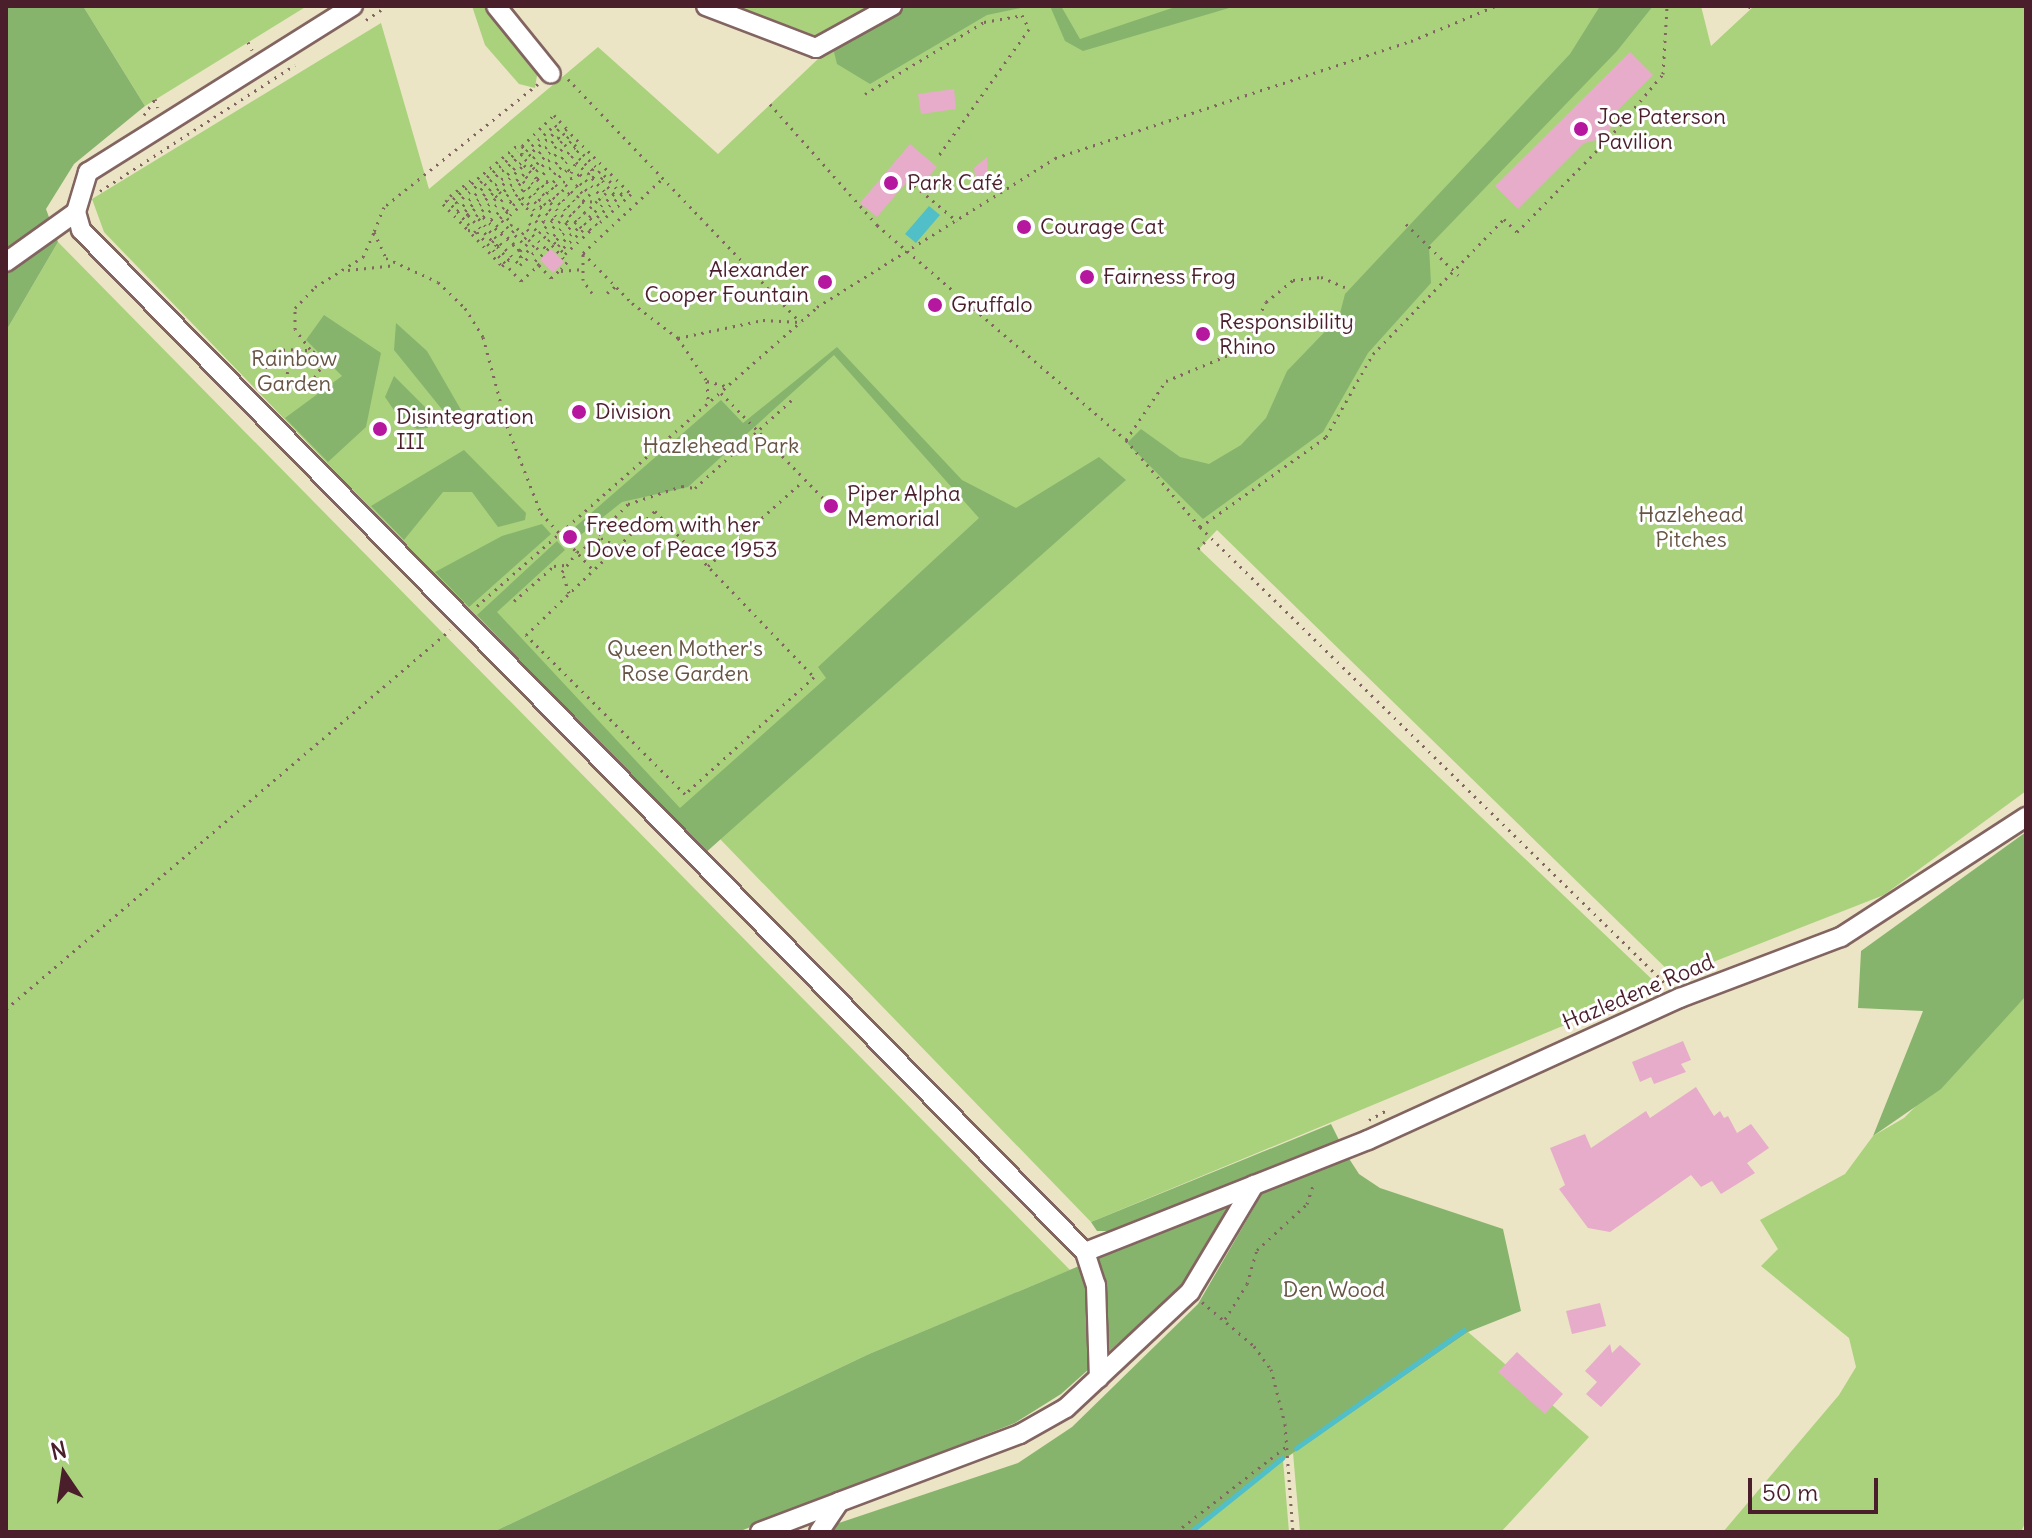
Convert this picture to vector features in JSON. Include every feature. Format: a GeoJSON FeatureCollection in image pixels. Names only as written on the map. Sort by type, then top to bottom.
{"type":"FeatureCollection","features":[{"type":"Feature","properties":{"kind":"street"},"geometry":{"type":"LineString","coordinates":[[496,6],[551,74]]}},
{"type":"Feature","properties":{"kind":"street"},"geometry":{"type":"LineString","coordinates":[[706,6],[816,48],[892,6]]}},
{"type":"Feature","properties":{"kind":"street"},"geometry":{"type":"LineString","coordinates":[[6,262],[76,212],[88,172],[120,148],[357,14]]}},
{"type":"Feature","properties":{"kind":"street"},"geometry":{"type":"LineString","coordinates":[[76,212],[95,246],[1085,1252],[1096,1285],[1099,1378]]}},
{"type":"Feature","properties":{"kind":"street","name":"Hazledene Road"},"geometry":{"type":"LineString","coordinates":[[1085,1252],[1322,1159],[1680,998],[1841,937],[2026,817]]}},
{"type":"Feature","properties":{"kind":"street"},"geometry":{"type":"LineString","coordinates":[[760,1532],[1020,1434],[1066,1408],[1190,1292],[1254,1185]]}},
{"type":"Feature","properties":{"kind":"street"},"geometry":{"type":"LineString","coordinates":[[819,1532],[839,1502]]}},
{"type":"Feature","properties":{"kind":"path"},"geometry":{"type":"LineString","coordinates":[[357,14],[387,6]]}},
{"type":"Feature","properties":{"kind":"path"},"geometry":{"type":"LineString","coordinates":[[6,1009],[461,621],[800,322],[1055,158],[1411,41],[1495,6]]}},
{"type":"Feature","properties":{"kind":"path"},"geometry":{"type":"LineString","coordinates":[[1200,527],[1326,437],[1373,354],[1456,273],[1504,219],[1517,232],[1609,138],[1663,74],[1667,6]]}},
{"type":"Feature","properties":{"kind":"path"},"geometry":{"type":"LineString","coordinates":[[865,94],[984,22],[1022,15],[1029,29],[937,158]]}},
{"type":"Feature","properties":{"kind":"path"},"geometry":{"type":"LineString","coordinates":[[98,193],[308,57]]}},
{"type":"Feature","properties":{"kind":"path"},"geometry":{"type":"LineString","coordinates":[[315,352],[275,350],[267,366],[268,374],[285,386],[303,386],[321,374],[315,352],[298,336],[295,308],[315,287],[347,270],[363,257],[384,207],[422,173],[551,74],[564,75],[661,180],[800,322]]}},
{"type":"Feature","properties":{"kind":"path"},"geometry":{"type":"LineString","coordinates":[[770,104],[867,215],[1126,440],[1200,527],[1680,998]]}},
{"type":"Feature","properties":{"kind":"path"},"geometry":{"type":"LineString","coordinates":[[450,196],[520,147],[554,115],[567,129],[529,154],[533,158],[558,137],[566,146]]}},
{"type":"Feature","properties":{"kind":"path"},"geometry":{"type":"LineString","coordinates":[[216,116],[219,122]]}},
{"type":"Feature","properties":{"kind":"path"},"geometry":{"type":"LineString","coordinates":[[520,147],[526,151],[555,125],[584,146],[631,194],[597,225],[568,194],[571,191],[577,197],[582,193],[576,186],[580,183],[590,194],[582,202],[585,206],[594,198],[597,201]]}},
{"type":"Feature","properties":{"kind":"path"},"geometry":{"type":"LineString","coordinates":[[533,167],[562,141]]}},
{"type":"Feature","properties":{"kind":"path"},"geometry":{"type":"LineString","coordinates":[[469,225],[447,200],[443,204],[468,230],[476,231],[472,234],[502,266],[509,260],[465,211],[525,159],[536,171],[571,141],[576,146],[537,179]]}},
{"type":"Feature","properties":{"kind":"path"},"geometry":{"type":"LineString","coordinates":[[554,174],[584,146]]}},
{"type":"Feature","properties":{"kind":"path"},"geometry":{"type":"LineString","coordinates":[[488,179],[522,154],[520,147]]}},
{"type":"Feature","properties":{"kind":"path"},"geometry":{"type":"LineString","coordinates":[[583,154],[600,171],[592,178],[606,193],[587,215]]}},
{"type":"Feature","properties":{"kind":"path"},"geometry":{"type":"LineString","coordinates":[[579,158],[592,170]]}},
{"type":"Feature","properties":{"kind":"path"},"geometry":{"type":"LineString","coordinates":[[553,182],[568,169],[571,173],[576,162],[588,174],[596,166]]}},
{"type":"Feature","properties":{"kind":"path"},"geometry":{"type":"LineString","coordinates":[[524,165],[537,179],[548,192],[544,195],[524,174],[501,193],[497,190],[524,165]]}},
{"type":"Feature","properties":{"kind":"path"},"geometry":{"type":"LineString","coordinates":[[562,191],[567,186],[563,182],[580,174],[602,197]]}},
{"type":"Feature","properties":{"kind":"path"},"geometry":{"type":"LineString","coordinates":[[587,215],[614,194],[601,179],[604,175],[622,194],[593,221]]}},
{"type":"Feature","properties":{"kind":"path"},"geometry":{"type":"LineString","coordinates":[[457,211],[486,185],[482,181],[457,203],[453,199],[479,176]]}},
{"type":"Feature","properties":{"kind":"path"},"geometry":{"type":"LineString","coordinates":[[975,192],[982,179]]}},
{"type":"Feature","properties":{"kind":"path"},"geometry":{"type":"LineString","coordinates":[[592,293],[583,280],[583,253],[661,180]]}},
{"type":"Feature","properties":{"kind":"path"},"geometry":{"type":"LineString","coordinates":[[908,180],[957,221]]}},
{"type":"Feature","properties":{"kind":"path"},"geometry":{"type":"LineString","coordinates":[[497,246],[500,243],[520,265],[538,249],[534,245],[521,257],[518,252],[491,219],[504,207],[508,211],[500,218],[508,228],[512,224],[507,218],[523,203],[538,223],[544,221],[522,197],[513,205],[510,201],[523,189],[536,203],[540,199],[523,181],[483,217],[518,252]]}},
{"type":"Feature","properties":{"kind":"path"},"geometry":{"type":"LineString","coordinates":[[553,243],[558,246],[580,226],[583,230],[561,250],[565,254],[591,230],[546,181],[557,186]]}},
{"type":"Feature","properties":{"kind":"path"},"geometry":{"type":"LineString","coordinates":[[468,215],[493,193],[497,197],[476,216],[496,238],[492,242]]}},
{"type":"Feature","properties":{"kind":"path"},"geometry":{"type":"LineString","coordinates":[[529,223],[539,233],[553,220],[540,207],[544,203],[560,221],[544,236],[548,241],[568,222],[549,201],[553,197],[576,222],[553,243],[535,261],[551,278],[567,262],[553,243]]}},
{"type":"Feature","properties":{"kind":"path"},"geometry":{"type":"LineString","coordinates":[[1406,224],[1456,273]]}},
{"type":"Feature","properties":{"kind":"path"},"geometry":{"type":"LineString","coordinates":[[518,252],[530,241],[526,237],[522,242],[512,232],[517,228],[522,234],[527,229],[547,250]]}},
{"type":"Feature","properties":{"kind":"path"},"geometry":{"type":"LineString","coordinates":[[374,232],[379,251],[396,265]]}},
{"type":"Feature","properties":{"kind":"path"},"geometry":{"type":"LineString","coordinates":[[583,253],[616,286],[678,338],[707,381],[708,404]]}},
{"type":"Feature","properties":{"kind":"path"},"geometry":{"type":"LineString","coordinates":[[347,270],[396,265],[414,268],[438,282],[465,308],[483,337],[507,426],[541,513],[593,570]]}},
{"type":"Feature","properties":{"kind":"path"},"geometry":{"type":"LineString","coordinates":[[509,268],[521,281],[539,265]]}},
{"type":"Feature","properties":{"kind":"path"},"geometry":{"type":"LineString","coordinates":[[560,270],[583,269]]}},
{"type":"Feature","properties":{"kind":"path"},"geometry":{"type":"LineString","coordinates":[[1126,440],[1166,381],[1231,354],[1248,339],[1266,302],[1293,280],[1321,277],[1345,287]]}},
{"type":"Feature","properties":{"kind":"path"},"geometry":{"type":"LineString","coordinates":[[607,293],[616,286]]}},
{"type":"Feature","properties":{"kind":"path"},"geometry":{"type":"LineString","coordinates":[[678,338],[763,320],[800,322]]}},
{"type":"Feature","properties":{"kind":"path"},"geometry":{"type":"LineString","coordinates":[[301,349],[288,357],[286,372],[303,386]]}},
{"type":"Feature","properties":{"kind":"path"},"geometry":{"type":"LineString","coordinates":[[707,381],[728,386]]}},
{"type":"Feature","properties":{"kind":"path"},"geometry":{"type":"LineString","coordinates":[[721,393],[824,499]]}},
{"type":"Feature","properties":{"kind":"path"},"geometry":{"type":"LineString","coordinates":[[569,593],[561,580],[565,565],[628,504],[682,486],[695,488],[795,397]]}},
{"type":"Feature","properties":{"kind":"path"},"geometry":{"type":"LineString","coordinates":[[708,566],[805,479]]}},
{"type":"Feature","properties":{"kind":"path"},"geometry":{"type":"LineString","coordinates":[[655,511],[708,566],[814,677],[685,794],[526,635],[655,511]]}},
{"type":"Feature","properties":{"kind":"path"},"geometry":{"type":"LineString","coordinates":[[1198,549],[1210,536]]}},
{"type":"Feature","properties":{"kind":"path"},"geometry":{"type":"LineString","coordinates":[[593,540],[609,540],[617,546]]}},
{"type":"Feature","properties":{"kind":"path"},"geometry":{"type":"LineString","coordinates":[[514,601],[554,566],[565,565]]}},
{"type":"Feature","properties":{"kind":"path"},"geometry":{"type":"LineString","coordinates":[[1225,1319],[1247,1284],[1257,1250],[1307,1204],[1322,1159]]}},
{"type":"Feature","properties":{"kind":"path"},"geometry":{"type":"LineString","coordinates":[[1190,1292],[1225,1319],[1271,1369],[1287,1446],[1293,1532]]}},
{"type":"Feature","properties":{"kind":"path"},"geometry":{"type":"LineString","coordinates":[[1176,1532],[1287,1446]]}},
{"type":"Feature","properties":{"kind":"green space"},"geometry":{"type":"Polygon","coordinates":[[[6,6],[83,6],[145,106],[74,164],[46,209],[58,242],[6,331],[6,6]]]}},
{"type":"Feature","properties":{"kind":"green space"},"geometry":{"type":"Polygon","coordinates":[[[83,6],[307,6],[145,106],[83,6]]]}},
{"type":"Feature","properties":{"kind":"green space"},"geometry":{"type":"Polygon","coordinates":[[[472,6],[492,6],[539,63],[535,88],[519,84],[485,45],[472,6]]]}},
{"type":"Feature","properties":{"kind":"green space"},"geometry":{"type":"Polygon","coordinates":[[[736,6],[1701,6],[1711,46],[1754,6],[2026,6],[2026,791],[1884,895],[1675,977],[1217,530],[1199,549],[1659,986],[1091,1222],[720,839],[704,854],[104,232],[92,199],[381,23],[429,189],[598,47],[718,154],[819,58],[817,36],[736,6]]]}},
{"type":"Feature","properties":{"kind":"green space"},"geometry":{"type":"Polygon","coordinates":[[[898,6],[1030,6],[987,15],[870,84],[837,64],[832,44],[898,6]]]}},
{"type":"Feature","properties":{"kind":"green space"},"geometry":{"type":"Polygon","coordinates":[[[1050,6],[1061,6],[1080,39],[1178,6],[1236,6],[1083,51],[1065,41],[1050,6]]]}},
{"type":"Feature","properties":{"kind":"green space"},"geometry":{"type":"Polygon","coordinates":[[[1600,6],[1653,6],[1617,51],[1429,246],[1431,283],[1368,353],[1323,432],[1203,519],[1127,443],[1141,429],[1180,457],[1209,464],[1241,445],[1266,418],[1287,371],[1339,317],[1345,294],[1570,54],[1600,6]]]}},
{"type":"Feature","properties":{"kind":"green space"},"geometry":{"type":"Polygon","coordinates":[[[58,242],[1070,1270],[869,1354],[493,1532],[6,1532],[6,331],[58,242]]]}},
{"type":"Feature","properties":{"kind":"green space"},"geometry":{"type":"Polygon","coordinates":[[[324,315],[381,353],[366,427],[328,462],[285,418],[342,376],[306,340],[324,315]]]}},
{"type":"Feature","properties":{"kind":"green space"},"geometry":{"type":"Polygon","coordinates":[[[396,323],[427,351],[464,415],[453,423],[394,350],[396,323]]]}},
{"type":"Feature","properties":{"kind":"green space","name":"Hazlehead Park"},"geometry":{"type":"Polygon","coordinates":[[[837,347],[962,480],[1016,508],[1099,457],[1126,480],[704,854],[477,615],[557,541],[565,550],[497,612],[680,808],[826,678],[818,667],[979,518],[834,355],[688,487],[622,502],[573,541],[567,534],[721,400],[743,423],[837,347]]]}},
{"type":"Feature","properties":{"kind":"green space"},"geometry":{"type":"Polygon","coordinates":[[[394,376],[427,409],[428,428],[417,429],[400,419],[385,397],[394,376]]]}},
{"type":"Feature","properties":{"kind":"green space"},"geometry":{"type":"Polygon","coordinates":[[[464,450],[526,513],[525,520],[498,527],[472,492],[443,492],[404,540],[371,506],[464,450]]]}},
{"type":"Feature","properties":{"kind":"green space"},"geometry":{"type":"Polygon","coordinates":[[[542,524],[551,534],[469,607],[435,572],[502,536],[542,524]]]}},
{"type":"Feature","properties":{"kind":"green space"},"geometry":{"type":"Polygon","coordinates":[[[2026,832],[2026,996],[1941,1089],[1873,1136],[1923,1011],[1858,1008],[1861,951],[2026,832]]]}},
{"type":"Feature","properties":{"kind":"green space"},"geometry":{"type":"Polygon","coordinates":[[[2026,996],[2026,1521],[2021,1532],[1723,1532],[1839,1395],[1856,1367],[1849,1338],[1761,1266],[1778,1249],[1760,1220],[1845,1174],[1873,1136],[1904,1118],[2026,996]]]}},
{"type":"Feature","properties":{"kind":"green space"},"geometry":{"type":"Polygon","coordinates":[[[1331,1124],[1340,1142],[1116,1231],[1097,1231],[1091,1222],[1331,1124]]]}},
{"type":"Feature","properties":{"kind":"green space","name":"Den Wood"},"geometry":{"type":"Polygon","coordinates":[[[1348,1157],[1359,1174],[1380,1188],[1503,1229],[1521,1311],[1468,1332],[1283,1460],[1194,1532],[812,1532],[1018,1463],[1072,1427],[1198,1304],[1263,1192],[1348,1157]]]}},
{"type":"Feature","properties":{"kind":"green space"},"geometry":{"type":"Polygon","coordinates":[[[1239,1199],[1181,1287],[1061,1394],[1015,1423],[738,1532],[493,1532],[869,1354],[1239,1199]]]}},
{"type":"Feature","properties":{"kind":"green space"},"geometry":{"type":"Polygon","coordinates":[[[1468,1332],[1589,1437],[1501,1532],[1300,1532],[1293,1453],[1468,1332]]]}},
{"type":"Feature","properties":{"kind":"green space"},"geometry":{"type":"Polygon","coordinates":[[[1283,1460],[1289,1532],[1194,1532],[1283,1460]]]}},
{"type":"Feature","properties":{"kind":"water"},"geometry":{"type":"Polygon","coordinates":[[[929,206],[940,215],[916,243],[905,234],[929,206]]]}},
{"type":"Feature","properties":{"kind":"building","name":"Joe Paterson Pavilion"},"geometry":{"type":"Polygon","coordinates":[[[1630,52],[1653,75],[1614,114],[1608,137],[1584,143],[1518,209],[1495,186],[1630,52]]]}},
{"type":"Feature","properties":{"kind":"building"},"geometry":{"type":"Polygon","coordinates":[[[954,89],[956,109],[921,114],[918,94],[954,89]]]}},
{"type":"Feature","properties":{"kind":"building","name":"Park Café"},"geometry":{"type":"Polygon","coordinates":[[[910,144],[937,167],[921,186],[911,177],[877,217],[860,203],[910,144]]]}},
{"type":"Feature","properties":{"kind":"building"},"geometry":{"type":"Polygon","coordinates":[[[987,157],[988,174],[976,185],[974,168],[987,157]]]}},
{"type":"Feature","properties":{"kind":"building"},"geometry":{"type":"Polygon","coordinates":[[[551,249],[564,262],[553,273],[540,260],[551,249]]]}},
{"type":"Feature","properties":{"kind":"building"},"geometry":{"type":"Polygon","coordinates":[[[1683,1041],[1691,1060],[1681,1064],[1686,1072],[1654,1084],[1651,1077],[1640,1082],[1632,1062],[1683,1041]]]}},
{"type":"Feature","properties":{"kind":"building"},"geometry":{"type":"Polygon","coordinates":[[[1696,1087],[1714,1116],[1720,1111],[1724,1118],[1728,1116],[1737,1133],[1751,1124],[1769,1148],[1747,1163],[1755,1173],[1721,1194],[1712,1181],[1701,1187],[1691,1175],[1610,1232],[1588,1228],[1559,1189],[1565,1185],[1550,1148],[1585,1134],[1591,1148],[1646,1111],[1650,1118],[1696,1087]]]}},
{"type":"Feature","properties":{"kind":"building"},"geometry":{"type":"Polygon","coordinates":[[[1600,1303],[1606,1326],[1572,1334],[1566,1311],[1600,1303]]]}},
{"type":"Feature","properties":{"kind":"building"},"geometry":{"type":"Polygon","coordinates":[[[1610,1344],[1612,1353],[1620,1345],[1641,1364],[1601,1407],[1586,1394],[1597,1382],[1585,1371],[1610,1344]]]}},
{"type":"Feature","properties":{"kind":"building"},"geometry":{"type":"Polygon","coordinates":[[[1517,1352],[1563,1394],[1545,1414],[1498,1372],[1517,1352]]]}},
{"type":"Feature","properties":{"kind":"waterway"},"geometry":{"type":"LineString","coordinates":[[1296,1448],[1464,1330]]}},
{"type":"Feature","properties":{"kind":"waterway"},"geometry":{"type":"LineString","coordinates":[[1190,1532],[1282,1458]]}},
{"type":"Feature","properties":{"kind":"place","name":"Joe Paterson Pavilion"},"geometry":{"type":"Point","coordinates":[1581,129]}},
{"type":"Feature","properties":{"kind":"place","name":"Park Café"},"geometry":{"type":"Point","coordinates":[891,183]}},
{"type":"Feature","properties":{"kind":"place","name":"Courage Cat"},"geometry":{"type":"Point","coordinates":[1024,227]}},
{"type":"Feature","properties":{"kind":"place","name":"Fairness Frog"},"geometry":{"type":"Point","coordinates":[1087,277]}},
{"type":"Feature","properties":{"kind":"place","name":"Alexander Cooper Fountain"},"geometry":{"type":"Point","coordinates":[825,282]}},
{"type":"Feature","properties":{"kind":"place","name":"Gruffalo"},"geometry":{"type":"Point","coordinates":[935,305]}},
{"type":"Feature","properties":{"kind":"place","name":"Responsibility Rhino"},"geometry":{"type":"Point","coordinates":[1203,334]}},
{"type":"Feature","properties":{"kind":"place","name":"Division"},"geometry":{"type":"Point","coordinates":[579,412]}},
{"type":"Feature","properties":{"kind":"place","name":"Disintegration III"},"geometry":{"type":"Point","coordinates":[380,429]}},
{"type":"Feature","properties":{"kind":"place","name":"Piper Alpha Memorial"},"geometry":{"type":"Point","coordinates":[831,506]}},
{"type":"Feature","properties":{"kind":"place","name":"Freedom with her Dove of Peace 1953"},"geometry":{"type":"Point","coordinates":[570,537]}},
{"type":"Feature","properties":{"kind":"park label","name":"Rainbow Garden"},"geometry":{"type":"Point","coordinates":[294,370]}},
{"type":"Feature","properties":{"kind":"park label","name":"Hazlehead Pitches"},"geometry":{"type":"Point","coordinates":[1691,526]}},
{"type":"Feature","properties":{"kind":"park label","name":"Queen Mother's Rose Garden"},"geometry":{"type":"Point","coordinates":[685,660]}}]}
